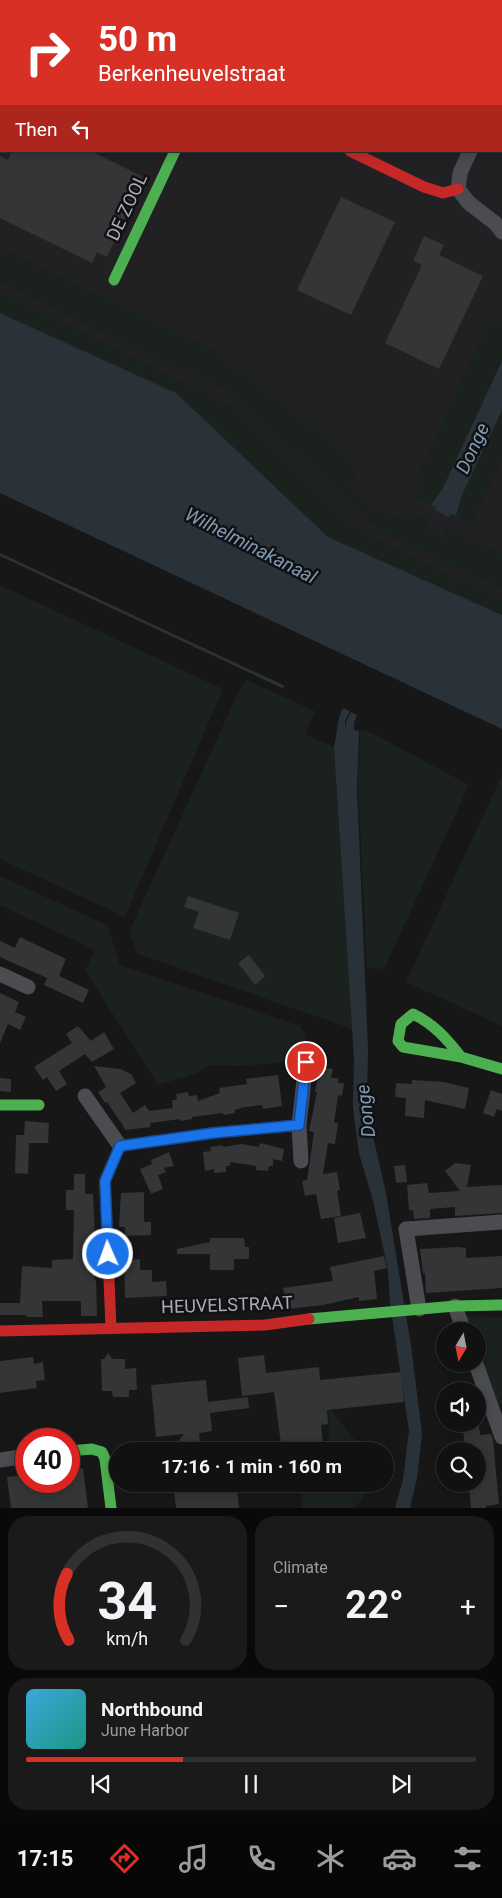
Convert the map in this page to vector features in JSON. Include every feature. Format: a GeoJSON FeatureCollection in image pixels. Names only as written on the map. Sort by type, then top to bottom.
{"type":"FeatureCollection","features":[{"type":"Feature","properties":{"kind":"street","name":"DE ZOOL"},"geometry":{"type":"LineString","coordinates":[[114,280],[175,152]]}},
{"type":"Feature","properties":{"kind":"street"},"geometry":{"type":"LineString","coordinates":[[352,152],[424,187],[443,193],[458,189]]}},
{"type":"Feature","properties":{"kind":"street"},"geometry":{"type":"LineString","coordinates":[[470,152],[460,173],[458,189],[468,203],[495,223],[502,232]]}},
{"type":"Feature","properties":{"kind":"street"},"geometry":{"type":"LineString","coordinates":[[0,974],[28,987]]}},
{"type":"Feature","properties":{"kind":"street"},"geometry":{"type":"LineString","coordinates":[[461,1057],[444,1035],[428,1020],[413,1014],[404,1018],[398,1028],[398,1041],[403,1047],[461,1057],[502,1069]]}},
{"type":"Feature","properties":{"kind":"street"},"geometry":{"type":"LineString","coordinates":[[301,1161],[299,1125],[306,1062]]}},
{"type":"Feature","properties":{"kind":"street"},"geometry":{"type":"LineString","coordinates":[[85,1096],[120,1146]]}},
{"type":"Feature","properties":{"kind":"street"},"geometry":{"type":"LineString","coordinates":[[0,1105],[39,1105]]}},
{"type":"Feature","properties":{"kind":"street"},"geometry":{"type":"LineString","coordinates":[[120,1146],[213,1133],[299,1125]]}},
{"type":"Feature","properties":{"kind":"street"},"geometry":{"type":"LineString","coordinates":[[111,1328],[105,1181],[120,1146]]}},
{"type":"Feature","properties":{"kind":"street"},"geometry":{"type":"LineString","coordinates":[[418,1310],[406,1229],[502,1222]]}},
{"type":"Feature","properties":{"kind":"street","name":"HEUVELSTRAAT"},"geometry":{"type":"LineString","coordinates":[[0,1330],[265,1325],[279,1322],[455,1306],[502,1305]]}},
{"type":"Feature","properties":{"kind":"street"},"geometry":{"type":"LineString","coordinates":[[455,1306],[461,1322]]}},
{"type":"Feature","properties":{"kind":"street"},"geometry":{"type":"LineString","coordinates":[[479,1372],[502,1437]]}},
{"type":"Feature","properties":{"kind":"street"},"geometry":{"type":"LineString","coordinates":[[80,1450],[92,1449],[102,1452],[105,1458],[111,1508]]}},
{"type":"Feature","properties":{"kind":"street"},"geometry":{"type":"LineString","coordinates":[[0,1460],[15,1458]]}},
{"type":"Feature","properties":{"kind":"shaded area"},"geometry":{"type":"Polygon","coordinates":[[[0,152],[502,152],[502,608],[347,536],[173,381],[0,297],[0,152]]]}},
{"type":"Feature","properties":{"kind":"shaded area"},"geometry":{"type":"Polygon","coordinates":[[[0,247],[217,352],[361,464],[349,485],[375,508],[403,519],[406,510],[429,520],[424,529],[441,537],[446,528],[502,554],[502,589],[393,537],[359,516],[243,403],[223,390],[0,282],[0,247]]]}},
{"type":"Feature","properties":{"kind":"shaded area"},"geometry":{"type":"Polygon","coordinates":[[[0,293],[218,398],[237,411],[252,425],[352,524],[389,546],[502,599],[502,615],[328,537],[176,394],[0,313],[0,293]]]}},
{"type":"Feature","properties":{"kind":"shaded area"},"geometry":{"type":"Polygon","coordinates":[[[502,316],[502,361],[443,488],[431,505],[415,498],[418,486],[412,483],[417,477],[483,333],[502,316]]]}},
{"type":"Feature","properties":{"kind":"shaded area"},"geometry":{"type":"Polygon","coordinates":[[[502,410],[502,462],[471,524],[456,515],[462,495],[502,410]]]}},
{"type":"Feature","properties":{"kind":"shaded area"},"geometry":{"type":"Polygon","coordinates":[[[0,585],[223,689],[125,917],[0,859],[0,585]]]}},
{"type":"Feature","properties":{"kind":"shaded area"},"geometry":{"type":"Polygon","coordinates":[[[247,680],[315,711],[305,734],[334,747],[352,1029],[138,954],[130,935],[132,925],[242,684],[247,680]]]}},
{"type":"Feature","properties":{"kind":"shaded area"},"geometry":{"type":"Polygon","coordinates":[[[366,730],[469,785],[384,969],[367,968],[358,788],[360,732],[366,730]]]}},
{"type":"Feature","properties":{"kind":"shaded area"},"geometry":{"type":"Polygon","coordinates":[[[502,775],[502,1026],[406,982],[502,775]]]}},
{"type":"Feature","properties":{"kind":"shaded area"},"geometry":{"type":"Polygon","coordinates":[[[0,876],[107,925],[120,965],[300,1026],[306,1035],[302,1061],[237,1066],[210,1065],[194,1074],[158,1085],[85,970],[95,950],[0,905],[0,876]]]}},
{"type":"Feature","properties":{"kind":"shaded area"},"geometry":{"type":"Polygon","coordinates":[[[465,1316],[502,1317],[502,1405],[495,1405],[484,1372],[486,1372],[486,1322],[467,1322],[465,1316]]]}},
{"type":"Feature","properties":{"kind":"shaded area"},"geometry":{"type":"Polygon","coordinates":[[[329,1408],[357,1442],[328,1442],[329,1408]]]}},
{"type":"Feature","properties":{"kind":"shaded area"},"geometry":{"type":"Polygon","coordinates":[[[300,1492],[366,1492],[357,1505],[350,1508],[302,1508],[300,1492]]]}},
{"type":"Feature","properties":{"kind":"water","name":"Wilhelminakanaal"},"geometry":{"type":"Polygon","coordinates":[[[0,313],[176,393],[328,537],[502,615],[502,729],[0,493],[0,313]]]}},
{"type":"Feature","properties":{"kind":"water","name":"Donge"},"geometry":{"type":"Polygon","coordinates":[[[502,361],[502,410],[462,495],[456,515],[450,514],[449,517],[435,510],[436,507],[431,505],[443,488],[502,361]]]}},
{"type":"Feature","properties":{"kind":"water"},"geometry":{"type":"Polygon","coordinates":[[[0,553],[284,687],[282,688],[0,556],[0,553]]]}},
{"type":"Feature","properties":{"kind":"water","name":"Donge"},"geometry":{"type":"Polygon","coordinates":[[[343,708],[350,711],[345,721],[345,731],[346,722],[351,712],[357,715],[354,730],[359,731],[357,791],[368,1047],[367,1100],[370,1123],[386,1193],[411,1346],[422,1434],[417,1478],[410,1508],[395,1508],[403,1480],[409,1430],[390,1303],[388,1270],[373,1201],[359,1153],[353,1108],[354,1060],[334,747],[338,722],[343,708]]]}},
{"type":"Feature","properties":{"kind":"building"},"geometry":{"type":"Polygon","coordinates":[[[12,152],[93,152],[145,178],[107,257],[97,252],[92,263],[0,218],[0,156],[8,160],[12,152]]]}},
{"type":"Feature","properties":{"kind":"building"},"geometry":{"type":"Polygon","coordinates":[[[341,197],[395,222],[351,315],[297,290],[341,197]]]}},
{"type":"Feature","properties":{"kind":"building"},"geometry":{"type":"Polygon","coordinates":[[[424,236],[444,245],[439,255],[483,276],[439,369],[385,343],[422,265],[413,261],[424,236]]]}},
{"type":"Feature","properties":{"kind":"building"},"geometry":{"type":"Polygon","coordinates":[[[188,896],[239,913],[230,940],[193,928],[199,912],[184,907],[188,896]]]}},
{"type":"Feature","properties":{"kind":"building"},"geometry":{"type":"Polygon","coordinates":[[[20,937],[66,959],[59,976],[89,990],[83,1003],[44,985],[47,978],[0,957],[0,941],[15,948],[20,937]]]}},
{"type":"Feature","properties":{"kind":"building"},"geometry":{"type":"Polygon","coordinates":[[[249,955],[265,976],[255,985],[238,963],[249,955]]]}},
{"type":"Feature","properties":{"kind":"building"},"geometry":{"type":"Polygon","coordinates":[[[0,993],[19,1002],[15,1012],[26,1017],[20,1030],[8,1024],[0,1043],[0,993]]]}},
{"type":"Feature","properties":{"kind":"building"},"geometry":{"type":"Polygon","coordinates":[[[78,1026],[91,1041],[104,1032],[114,1049],[92,1062],[85,1054],[59,1071],[67,1084],[56,1091],[47,1077],[43,1080],[34,1067],[72,1043],[66,1034],[78,1026]]]}},
{"type":"Feature","properties":{"kind":"building"},"geometry":{"type":"Polygon","coordinates":[[[94,1066],[120,1069],[131,1074],[136,1083],[120,1093],[133,1113],[145,1105],[149,1111],[173,1108],[172,1100],[177,1100],[176,1094],[188,1092],[189,1096],[197,1095],[198,1101],[220,1093],[219,1088],[247,1084],[246,1079],[278,1075],[282,1106],[263,1109],[262,1105],[245,1107],[235,1110],[235,1113],[192,1117],[192,1119],[180,1121],[180,1119],[150,1123],[151,1127],[125,1130],[121,1121],[121,1123],[98,1092],[106,1087],[94,1066]]]}},
{"type":"Feature","properties":{"kind":"building"},"geometry":{"type":"Polygon","coordinates":[[[321,1067],[333,1069],[331,1078],[338,1078],[338,1083],[344,1083],[342,1096],[338,1095],[334,1123],[338,1123],[335,1144],[328,1143],[323,1174],[337,1172],[340,1190],[337,1191],[341,1216],[321,1219],[316,1194],[305,1196],[302,1181],[307,1180],[314,1132],[309,1131],[317,1092],[315,1092],[317,1080],[319,1080],[321,1067]]]}},
{"type":"Feature","properties":{"kind":"building"},"geometry":{"type":"Polygon","coordinates":[[[0,1078],[11,1079],[11,1092],[0,1091],[0,1078]]]}},
{"type":"Feature","properties":{"kind":"building"},"geometry":{"type":"Polygon","coordinates":[[[412,1080],[444,1082],[469,1088],[465,1109],[425,1100],[424,1118],[405,1116],[406,1098],[395,1097],[396,1083],[412,1084],[412,1080]]]}},
{"type":"Feature","properties":{"kind":"building"},"geometry":{"type":"Polygon","coordinates":[[[491,1090],[502,1094],[502,1111],[497,1109],[494,1117],[483,1113],[491,1090]]]}},
{"type":"Feature","properties":{"kind":"building"},"geometry":{"type":"Polygon","coordinates":[[[25,1121],[49,1123],[48,1143],[29,1143],[28,1174],[15,1173],[16,1135],[24,1135],[25,1121]]]}},
{"type":"Feature","properties":{"kind":"building"},"geometry":{"type":"Polygon","coordinates":[[[260,1143],[284,1149],[282,1161],[273,1159],[273,1166],[269,1166],[268,1171],[256,1170],[256,1166],[230,1162],[230,1166],[226,1166],[226,1172],[214,1173],[214,1169],[205,1171],[203,1152],[211,1151],[210,1147],[242,1144],[259,1147],[260,1143]]]}},
{"type":"Feature","properties":{"kind":"building"},"geometry":{"type":"Polygon","coordinates":[[[169,1152],[174,1166],[164,1168],[166,1172],[158,1175],[163,1189],[151,1194],[140,1169],[152,1164],[151,1160],[169,1152]]]}},
{"type":"Feature","properties":{"kind":"building"},"geometry":{"type":"Polygon","coordinates":[[[455,1163],[471,1165],[467,1187],[502,1185],[502,1213],[455,1216],[455,1207],[430,1209],[430,1218],[414,1219],[413,1210],[409,1210],[407,1185],[427,1183],[429,1193],[460,1191],[445,1171],[455,1163]]]}},
{"type":"Feature","properties":{"kind":"building"},"geometry":{"type":"Polygon","coordinates":[[[405,1165],[407,1182],[396,1183],[394,1166],[405,1165]]]}},
{"type":"Feature","properties":{"kind":"building"},"geometry":{"type":"Polygon","coordinates":[[[74,1174],[85,1174],[85,1194],[93,1194],[96,1255],[94,1280],[96,1279],[97,1316],[81,1316],[81,1301],[42,1301],[43,1317],[0,1315],[0,1303],[20,1303],[22,1266],[52,1268],[52,1260],[73,1259],[74,1210],[66,1210],[66,1190],[74,1190],[74,1174]]]}},
{"type":"Feature","properties":{"kind":"building"},"geometry":{"type":"Polygon","coordinates":[[[144,1192],[144,1222],[151,1222],[151,1235],[125,1236],[125,1227],[119,1227],[121,1193],[144,1192]]]}},
{"type":"Feature","properties":{"kind":"building"},"geometry":{"type":"Polygon","coordinates":[[[360,1213],[366,1238],[338,1243],[334,1218],[360,1213]]]}},
{"type":"Feature","properties":{"kind":"building"},"geometry":{"type":"Polygon","coordinates":[[[210,1238],[244,1238],[245,1247],[249,1247],[249,1259],[234,1259],[234,1270],[210,1270],[210,1254],[177,1254],[177,1249],[210,1242],[210,1238]]]}},
{"type":"Feature","properties":{"kind":"building"},"geometry":{"type":"Polygon","coordinates":[[[466,1248],[466,1258],[502,1256],[502,1288],[426,1293],[425,1273],[423,1273],[420,1249],[466,1248]]]}},
{"type":"Feature","properties":{"kind":"building"},"geometry":{"type":"Polygon","coordinates":[[[384,1256],[387,1268],[374,1271],[377,1299],[359,1301],[359,1297],[323,1305],[287,1309],[283,1288],[333,1281],[330,1267],[384,1256]]]}},
{"type":"Feature","properties":{"kind":"building"},"geometry":{"type":"Polygon","coordinates":[[[140,1259],[140,1270],[152,1270],[152,1282],[166,1281],[167,1296],[125,1298],[124,1261],[140,1259]]]}},
{"type":"Feature","properties":{"kind":"building"},"geometry":{"type":"Polygon","coordinates":[[[108,1353],[113,1359],[125,1359],[125,1369],[136,1368],[137,1390],[129,1390],[129,1397],[113,1397],[112,1391],[102,1391],[101,1359],[104,1359],[108,1353]]]}},
{"type":"Feature","properties":{"kind":"building"},"geometry":{"type":"Polygon","coordinates":[[[264,1355],[266,1373],[319,1367],[320,1380],[401,1372],[404,1402],[327,1410],[328,1424],[321,1425],[323,1442],[281,1442],[274,1392],[242,1396],[238,1358],[264,1355]]]}},
{"type":"Feature","properties":{"kind":"building"},"geometry":{"type":"Polygon","coordinates":[[[33,1357],[34,1364],[43,1362],[45,1380],[36,1381],[37,1388],[0,1393],[0,1361],[33,1357]]]}},
{"type":"Feature","properties":{"kind":"building"},"geometry":{"type":"Polygon","coordinates":[[[206,1380],[208,1402],[248,1397],[249,1408],[210,1413],[212,1431],[199,1433],[200,1442],[178,1442],[184,1434],[156,1437],[151,1385],[206,1380]]]}},
{"type":"Feature","properties":{"kind":"building"},"geometry":{"type":"Polygon","coordinates":[[[463,1432],[480,1432],[480,1435],[491,1434],[499,1504],[486,1506],[486,1508],[471,1508],[470,1492],[486,1492],[486,1442],[464,1442],[463,1432]]]}},
{"type":"Feature","properties":{"kind":"building"},"geometry":{"type":"Polygon","coordinates":[[[80,1468],[83,1468],[88,1508],[11,1508],[7,1477],[15,1476],[15,1493],[80,1493],[80,1468]]]}},
{"type":"Feature","properties":{"kind":"building"},"geometry":{"type":"Polygon","coordinates":[[[174,1492],[237,1492],[239,1508],[176,1508],[174,1492]]]}},
{"type":"Feature","properties":{"kind":"traffic: fast"},"geometry":{"type":"LineString","coordinates":[[114,280],[175,152]]}},
{"type":"Feature","properties":{"kind":"traffic: fast"},"geometry":{"type":"LineString","coordinates":[[461,1057],[440,1033],[421,1018],[413,1014],[401,1024],[398,1041],[403,1047],[461,1057],[502,1069]]}},
{"type":"Feature","properties":{"kind":"traffic: fast"},"geometry":{"type":"LineString","coordinates":[[0,1105],[39,1105]]}},
{"type":"Feature","properties":{"kind":"traffic: fast"},"geometry":{"type":"LineString","coordinates":[[309,1319],[455,1306],[502,1305]]}},
{"type":"Feature","properties":{"kind":"traffic: fast"},"geometry":{"type":"LineString","coordinates":[[80,1450],[92,1449],[102,1452],[105,1459],[111,1508]]}},
{"type":"Feature","properties":{"kind":"traffic: jam"},"geometry":{"type":"LineString","coordinates":[[352,152],[424,187],[443,193],[458,189]]}},
{"type":"Feature","properties":{"kind":"traffic: jam"},"geometry":{"type":"LineString","coordinates":[[111,1328],[105,1181],[120,1146],[213,1133],[299,1125]]}},
{"type":"Feature","properties":{"kind":"traffic: jam"},"geometry":{"type":"LineString","coordinates":[[0,1331],[265,1325],[309,1319]]}},
{"type":"Feature","properties":{"kind":"route"},"geometry":{"type":"LineString","coordinates":[[108,1254],[105,1181],[120,1146],[213,1133],[299,1125],[306,1062]]}}]}
